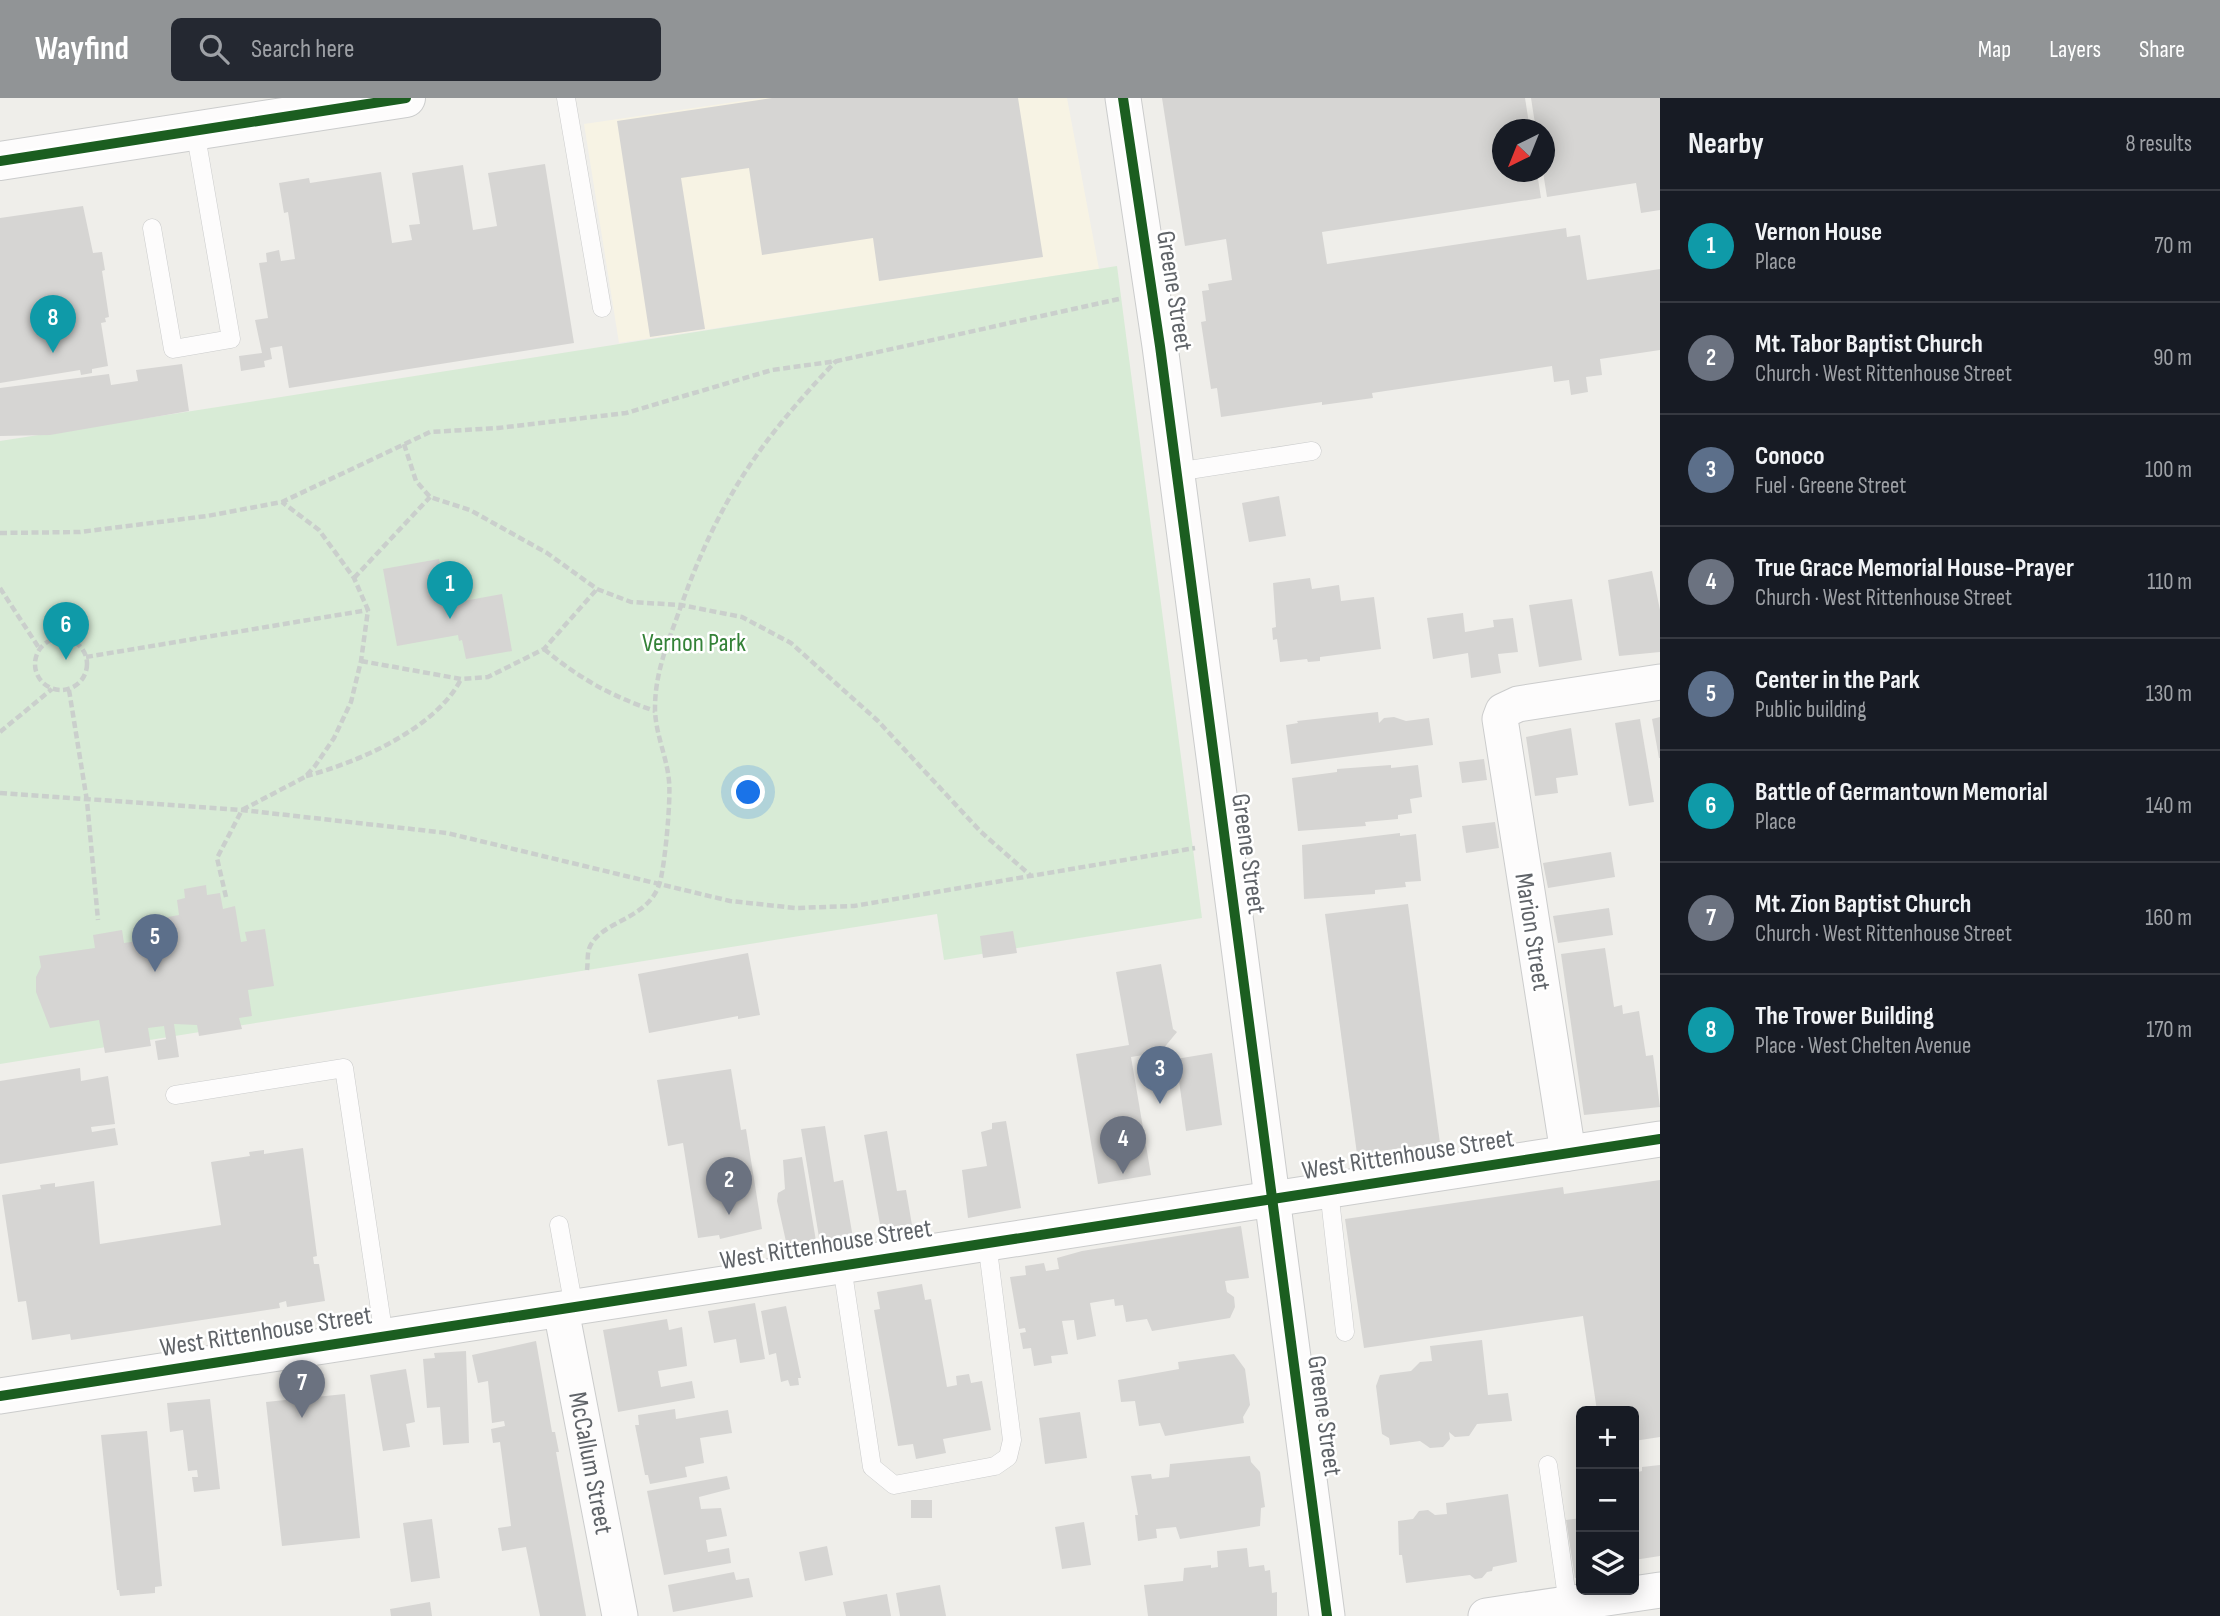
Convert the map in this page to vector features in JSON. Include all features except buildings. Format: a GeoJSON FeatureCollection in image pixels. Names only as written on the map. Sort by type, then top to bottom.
{"type":"FeatureCollection","features":[{"type":"Feature","properties":{"kind":"street"},"geometry":{"type":"LineString","coordinates":[[0,161],[406,98]]}},
{"type":"Feature","properties":{"kind":"street","name":"Greene Street"},"geometry":{"type":"LineString","coordinates":[[1123,98],[1153,290],[1327,1616]]}},
{"type":"Feature","properties":{"kind":"street","name":"Marion Street"},"geometry":{"type":"LineString","coordinates":[[1568,1153],[1500,728],[1503,711],[1518,704],[1660,682]]}},
{"type":"Feature","properties":{"kind":"street","name":"West Rittenhouse Street"},"geometry":{"type":"LineString","coordinates":[[0,1396],[1660,1139]]}},
{"type":"Feature","properties":{"kind":"street","name":"McCallum Street"},"geometry":{"type":"LineString","coordinates":[[568,1309],[620,1616]]}},
{"type":"Feature","properties":{"kind":"street"},"geometry":{"type":"LineString","coordinates":[[1486,1616],[1660,1590]]}},
{"type":"Feature","properties":{"kind":"lane"},"geometry":{"type":"LineString","coordinates":[[566,98],[602,308]]}},
{"type":"Feature","properties":{"kind":"lane"},"geometry":{"type":"LineString","coordinates":[[152,229],[173,349],[231,339],[195,130]]}},
{"type":"Feature","properties":{"kind":"lane"},"geometry":{"type":"LineString","coordinates":[[1176,472],[1312,451]]}},
{"type":"Feature","properties":{"kind":"lane"},"geometry":{"type":"LineString","coordinates":[[175,1095],[344,1068],[384,1337]]}},
{"type":"Feature","properties":{"kind":"lane"},"geometry":{"type":"LineString","coordinates":[[1329,1190],[1345,1332]]}},
{"type":"Feature","properties":{"kind":"lane"},"geometry":{"type":"LineString","coordinates":[[559,1224],[568,1309]]}},
{"type":"Feature","properties":{"kind":"lane"},"geometry":{"type":"LineString","coordinates":[[842,1266],[872,1467],[894,1485],[995,1466],[1008,1457],[1012,1440],[987,1242]]}},
{"type":"Feature","properties":{"kind":"lane"},"geometry":{"type":"LineString","coordinates":[[1548,1465],[1569,1604]]}},
{"type":"Feature","properties":{"kind":"path"},"geometry":{"type":"LineString","coordinates":[[0,533],[80,532],[207,516],[282,502],[430,432],[498,428],[626,413],[772,369],[837,361],[1127,298]]}},
{"type":"Feature","properties":{"kind":"path"},"geometry":{"type":"LineString","coordinates":[[587,970],[589,948],[600,935],[650,905],[660,882],[670,783],[655,711],[665,644],[690,577],[720,511],[747,467],[778,425],[837,361]]}},
{"type":"Feature","properties":{"kind":"path"},"geometry":{"type":"LineString","coordinates":[[404,444],[416,481],[430,496],[470,510],[547,554],[597,589],[631,602],[681,605],[742,617],[791,643],[878,721],[981,832],[1030,876]]}},
{"type":"Feature","properties":{"kind":"path"},"geometry":{"type":"LineString","coordinates":[[354,579],[430,496]]}},
{"type":"Feature","properties":{"kind":"path"},"geometry":{"type":"LineString","coordinates":[[282,502],[319,530],[354,579],[368,610],[361,661],[351,702],[334,738],[305,777]]}},
{"type":"Feature","properties":{"kind":"path"},"geometry":{"type":"LineString","coordinates":[[0,589],[39,648]]}},
{"type":"Feature","properties":{"kind":"path"},"geometry":{"type":"LineString","coordinates":[[361,661],[461,679],[488,677],[544,649],[597,589]]}},
{"type":"Feature","properties":{"kind":"path"},"geometry":{"type":"LineString","coordinates":[[86,657],[368,610]]}},
{"type":"Feature","properties":{"kind":"path"},"geometry":{"type":"LineString","coordinates":[[0,732],[52,690],[69,690],[84,677],[86,657],[70,639],[53,639],[39,648],[34,667],[37,677],[52,690]]}},
{"type":"Feature","properties":{"kind":"path"},"geometry":{"type":"LineString","coordinates":[[544,649],[570,670],[614,697],[655,711]]}},
{"type":"Feature","properties":{"kind":"path"},"geometry":{"type":"LineString","coordinates":[[226,897],[218,858],[242,810],[305,777],[343,767],[433,717],[453,695],[461,679]]}},
{"type":"Feature","properties":{"kind":"path"},"geometry":{"type":"LineString","coordinates":[[69,690],[87,801],[98,920]]}},
{"type":"Feature","properties":{"kind":"path"},"geometry":{"type":"LineString","coordinates":[[0,793],[242,810],[447,833],[660,882],[730,901],[795,908],[854,906],[1197,848]]}},
{"type":"Feature","properties":{"kind":"shaded area"},"geometry":{"type":"Polygon","coordinates":[[[762,98],[1067,98],[1099,269],[619,343],[584,124],[762,98]]]}},
{"type":"Feature","properties":{"kind":"green space","name":"Vernon Park"},"geometry":{"type":"Polygon","coordinates":[[[1117,266],[1202,918],[944,960],[937,914],[0,1064],[0,441],[1117,266]]]}},
{"type":"Feature","properties":{"kind":"cycle path"},"geometry":{"type":"LineString","coordinates":[[0,161],[406,98]]}},
{"type":"Feature","properties":{"kind":"cycle path"},"geometry":{"type":"LineString","coordinates":[[1123,98],[1160,346],[1327,1616]]}},
{"type":"Feature","properties":{"kind":"cycle path"},"geometry":{"type":"LineString","coordinates":[[0,1396],[1660,1139]]}},
{"type":"Feature","properties":{"kind":"place","name":"The Trower Building"},"geometry":{"type":"Point","coordinates":[53,353]}},
{"type":"Feature","properties":{"kind":"place","name":"Vernon House"},"geometry":{"type":"Point","coordinates":[450,619]}},
{"type":"Feature","properties":{"kind":"place","name":"Battle of Germantown Memorial"},"geometry":{"type":"Point","coordinates":[66,660]}},
{"type":"Feature","properties":{"kind":"place","name":"Center in the Park"},"geometry":{"type":"Point","coordinates":[155,972]}},
{"type":"Feature","properties":{"kind":"place","name":"Conoco"},"geometry":{"type":"Point","coordinates":[1160,1104]}},
{"type":"Feature","properties":{"kind":"place","name":"True Grace Memorial House-Prayer"},"geometry":{"type":"Point","coordinates":[1123,1174]}},
{"type":"Feature","properties":{"kind":"place","name":"Mt. Tabor Baptist Church"},"geometry":{"type":"Point","coordinates":[729,1215]}},
{"type":"Feature","properties":{"kind":"place","name":"Mt. Zion Baptist Church"},"geometry":{"type":"Point","coordinates":[302,1418]}}]}
